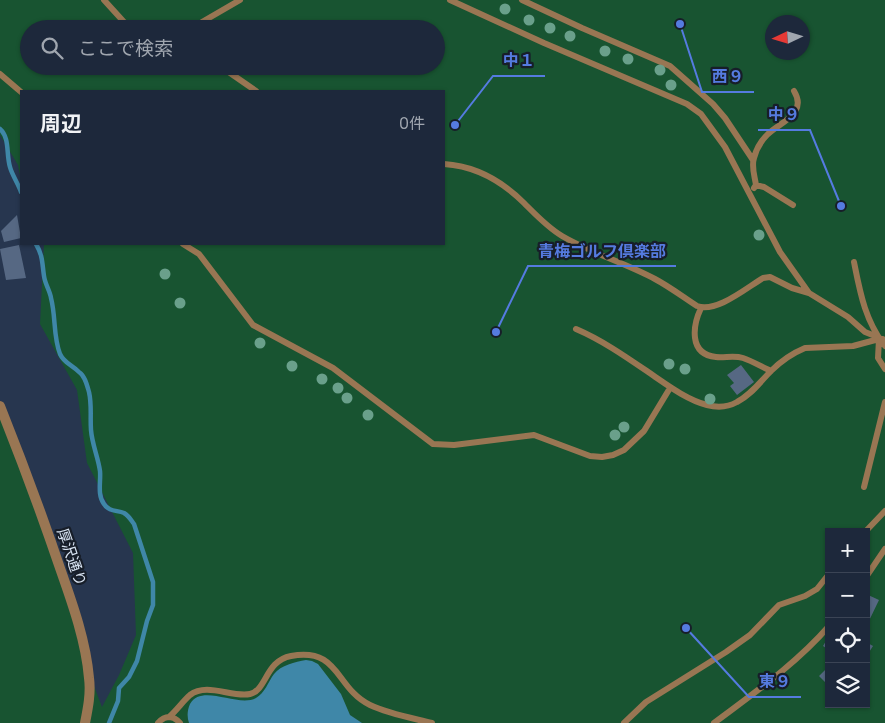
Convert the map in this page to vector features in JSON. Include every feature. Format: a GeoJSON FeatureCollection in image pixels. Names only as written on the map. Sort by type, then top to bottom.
{"type":"FeatureCollection","features":[{"type":"Feature","properties":{"kind":"street","name":"厚沢通り"},"geometry":{"type":"LineString","coordinates":[[0,406],[26,470],[52,544],[69,594],[84,648],[90,678],[90,695],[84,723]]}},
{"type":"Feature","properties":{"kind":"lane"},"geometry":{"type":"LineString","coordinates":[[104,0],[122,20]]}},
{"type":"Feature","properties":{"kind":"lane"},"geometry":{"type":"LineString","coordinates":[[206,20],[240,0]]}},
{"type":"Feature","properties":{"kind":"lane"},"geometry":{"type":"LineString","coordinates":[[450,0],[544,43],[687,104],[701,114],[713,128],[750,192],[780,252],[809,293]]}},
{"type":"Feature","properties":{"kind":"lane"},"geometry":{"type":"LineString","coordinates":[[522,0],[670,66],[713,104],[725,118],[753,160],[756,185],[750,192]]}},
{"type":"Feature","properties":{"kind":"lane"},"geometry":{"type":"LineString","coordinates":[[0,74],[20,91]]}},
{"type":"Feature","properties":{"kind":"lane"},"geometry":{"type":"LineString","coordinates":[[233,75],[255,90]]}},
{"type":"Feature","properties":{"kind":"lane"},"geometry":{"type":"LineString","coordinates":[[753,160],[768,133],[783,123],[797,109],[799,102],[794,91]]}},
{"type":"Feature","properties":{"kind":"lane"},"geometry":{"type":"LineString","coordinates":[[445,164],[456,165],[480,172],[503,186],[523,202],[541,222],[563,236],[655,279],[701,308],[714,306],[728,300],[763,278],[770,277],[792,288],[809,293],[848,317],[865,332],[882,339]]}},
{"type":"Feature","properties":{"kind":"lane"},"geometry":{"type":"LineString","coordinates":[[756,185],[764,187],[793,205]]}},
{"type":"Feature","properties":{"kind":"lane"},"geometry":{"type":"LineString","coordinates":[[185,245],[199,254],[253,325],[333,368],[433,444],[454,445],[534,434],[590,456],[602,457],[613,455],[624,450],[644,431],[670,388]]}},
{"type":"Feature","properties":{"kind":"lane"},"geometry":{"type":"LineString","coordinates":[[854,262],[861,297],[870,324],[885,346]]}},
{"type":"Feature","properties":{"kind":"lane"},"geometry":{"type":"LineString","coordinates":[[701,308],[694,324],[696,341],[701,351],[716,357],[743,358],[771,371]]}},
{"type":"Feature","properties":{"kind":"lane"},"geometry":{"type":"LineString","coordinates":[[576,329],[606,344],[670,388],[707,405],[720,407],[729,406],[740,401],[771,371],[805,348],[853,346],[882,339]]}},
{"type":"Feature","properties":{"kind":"lane"},"geometry":{"type":"LineString","coordinates":[[882,339],[878,358],[885,369]]}},
{"type":"Feature","properties":{"kind":"lane"},"geometry":{"type":"LineString","coordinates":[[864,487],[885,402]]}},
{"type":"Feature","properties":{"kind":"lane"},"geometry":{"type":"LineString","coordinates":[[869,528],[885,511]]}},
{"type":"Feature","properties":{"kind":"lane"},"geometry":{"type":"LineString","coordinates":[[869,573],[885,550]]}},
{"type":"Feature","properties":{"kind":"lane"},"geometry":{"type":"LineString","coordinates":[[624,723],[646,702],[750,635],[779,606],[817,589],[825,579]]}},
{"type":"Feature","properties":{"kind":"lane"},"geometry":{"type":"LineString","coordinates":[[714,723],[787,666],[825,630]]}},
{"type":"Feature","properties":{"kind":"lane"},"geometry":{"type":"LineString","coordinates":[[158,723],[169,717],[190,695],[197,691],[253,693],[261,686],[270,670],[279,661],[289,657],[313,655],[327,661],[359,698],[369,704],[432,723]]}},
{"type":"Feature","properties":{"kind":"lane"},"geometry":{"type":"LineString","coordinates":[[169,717],[180,723]]}},
{"type":"Feature","properties":{"kind":"green space"},"geometry":{"type":"Polygon","coordinates":[[[0,0],[885,0],[885,723],[0,723],[0,412],[17,437],[31,501],[57,551],[69,610],[89,650],[94,686],[102,707],[119,675],[136,635],[133,553],[87,463],[77,390],[40,324],[44,245],[445,245],[445,90],[20,90],[20,175],[18,165],[0,135],[0,0]]]}},
{"type":"Feature","properties":{"kind":"water"},"geometry":{"type":"Polygon","coordinates":[[[306,660],[318,664],[341,694],[350,715],[362,723],[189,723],[188,709],[196,698],[211,696],[248,700],[256,698],[280,668],[306,660]]]}},
{"type":"Feature","properties":{"kind":"building"},"geometry":{"type":"Polygon","coordinates":[[[17,215],[20,238],[4,242],[1,231],[17,215]]]}},
{"type":"Feature","properties":{"kind":"building"},"geometry":{"type":"Polygon","coordinates":[[[19,245],[26,278],[6,280],[0,249],[19,245]]]}},
{"type":"Feature","properties":{"kind":"building"},"geometry":{"type":"Polygon","coordinates":[[[741,365],[754,382],[737,395],[730,386],[734,383],[727,375],[741,365]]]}},
{"type":"Feature","properties":{"kind":"building"},"geometry":{"type":"Polygon","coordinates":[[[870,596],[879,600],[870,619],[870,596]]]}},
{"type":"Feature","properties":{"kind":"building"},"geometry":{"type":"Polygon","coordinates":[[[825,670],[825,682],[819,676],[825,670]]]}},
{"type":"Feature","properties":{"kind":"waterway"},"geometry":{"type":"LineString","coordinates":[[0,129],[7,142],[11,170],[20,190]]}},
{"type":"Feature","properties":{"kind":"waterway"},"geometry":{"type":"LineString","coordinates":[[36,245],[41,256],[54,312],[56,340],[60,354],[66,362],[83,376],[89,392],[92,435],[100,471],[102,500],[106,507],[126,514],[134,524],[153,582],[153,605],[137,661],[129,677],[119,688],[118,701],[109,723]]}},
{"type":"Feature","properties":{"kind":"place","name":"西９"},"geometry":{"type":"Point","coordinates":[680,24]}},
{"type":"Feature","properties":{"kind":"place","name":"中１"},"geometry":{"type":"Point","coordinates":[455,125]}},
{"type":"Feature","properties":{"kind":"place","name":"中９"},"geometry":{"type":"Point","coordinates":[841,206]}},
{"type":"Feature","properties":{"kind":"place","name":"青梅ゴルフ倶楽部"},"geometry":{"type":"Point","coordinates":[496,332]}},
{"type":"Feature","properties":{"kind":"place","name":"東９"},"geometry":{"type":"Point","coordinates":[686,628]}}]}
